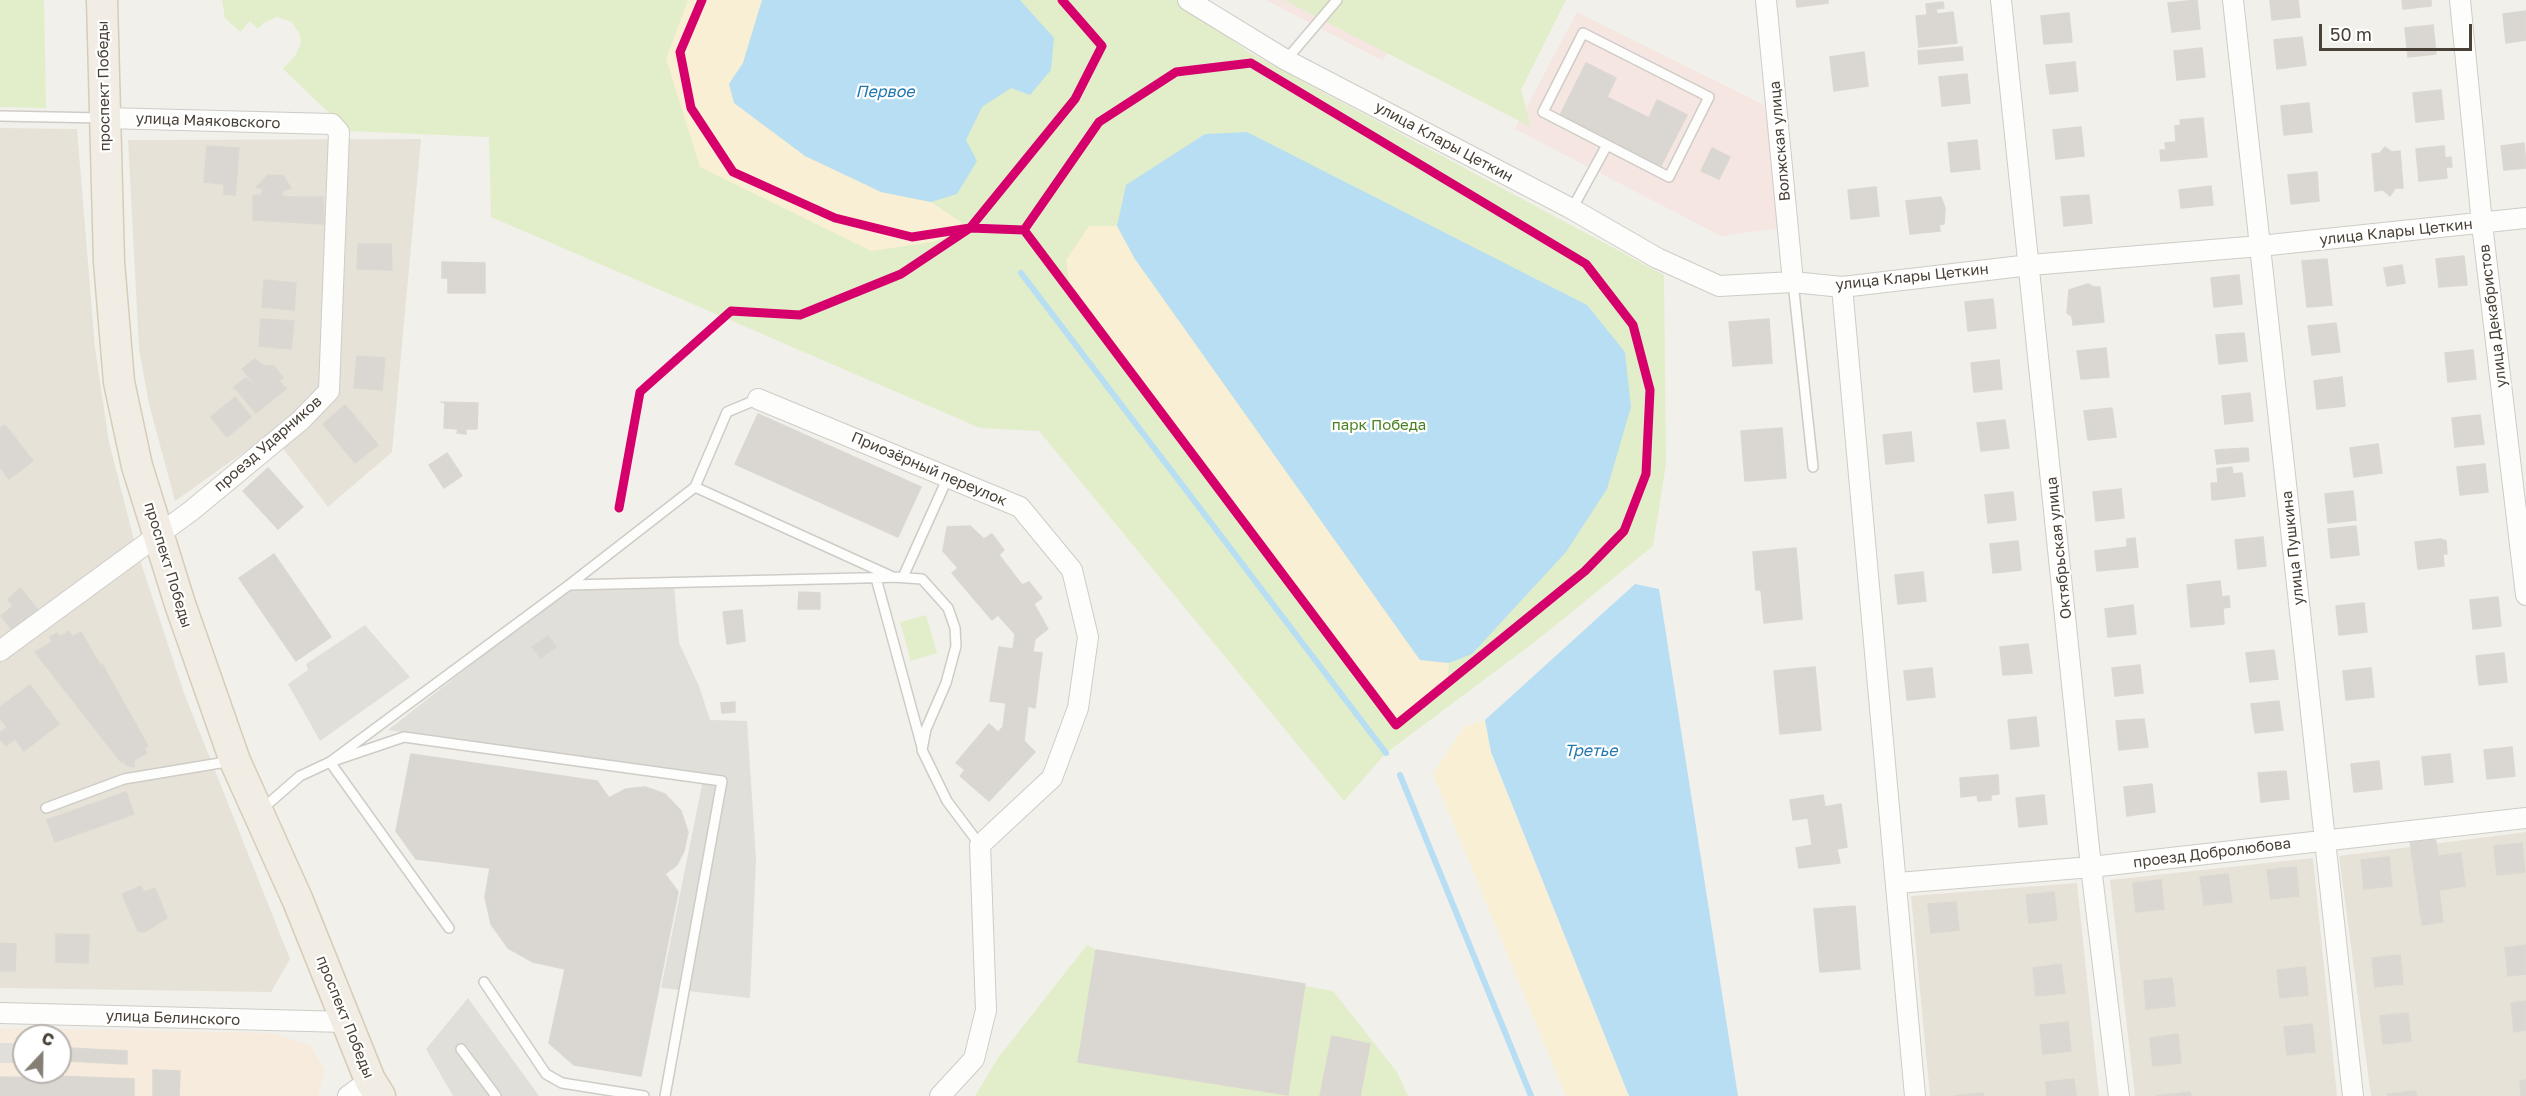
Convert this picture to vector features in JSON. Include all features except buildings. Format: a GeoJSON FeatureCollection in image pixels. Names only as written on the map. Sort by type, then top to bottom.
{"type":"FeatureCollection","features":[{"type":"Feature","properties":{"kind":"main road","name":"проспект Победы"},"geometry":{"type":"LineString","coordinates":[[102,0],[109,262],[119,382],[137,466],[180,604],[235,761],[260,812],[346,1022],[366,1091]]}},
{"type":"Feature","properties":{"kind":"street","name":"улица Клары Цеткин"},"geometry":{"type":"LineString","coordinates":[[1188,0],[1286,60],[1572,209],[1657,258],[1719,286],[1793,282],[1842,287],[2030,265],[2260,246],[2526,218]]}},
{"type":"Feature","properties":{"kind":"street","name":"Волжская улица"},"geometry":{"type":"LineString","coordinates":[[1766,0],[1793,282]]}},
{"type":"Feature","properties":{"kind":"street","name":"Октябрьская улица"},"geometry":{"type":"LineString","coordinates":[[2001,0],[2091,867],[2119,1096]]}},
{"type":"Feature","properties":{"kind":"street","name":"улица Пушкина"},"geometry":{"type":"LineString","coordinates":[[2233,0],[2354,1096]]}},
{"type":"Feature","properties":{"kind":"street","name":"улица Декабристов"},"geometry":{"type":"LineString","coordinates":[[2460,0],[2482,224],[2526,595]]}},
{"type":"Feature","properties":{"kind":"street","name":"улица Маяковского"},"geometry":{"type":"LineString","coordinates":[[105,118],[332,124],[339,132]]}},
{"type":"Feature","properties":{"kind":"street","name":"проезд Ударников"},"geometry":{"type":"LineString","coordinates":[[0,651],[160,535],[301,420],[329,391],[339,132]]}},
{"type":"Feature","properties":{"kind":"street"},"geometry":{"type":"LineString","coordinates":[[1842,287],[1898,883],[1915,1096]]}},
{"type":"Feature","properties":{"kind":"street","name":"Приозёрный переулок"},"geometry":{"type":"LineString","coordinates":[[758,399],[1020,507],[1072,570],[1088,637],[1078,708],[1052,778],[980,845]]}},
{"type":"Feature","properties":{"kind":"street","name":"проезд Добролюбова"},"geometry":{"type":"LineString","coordinates":[[1898,883],[2091,867],[2526,818]]}},
{"type":"Feature","properties":{"kind":"street"},"geometry":{"type":"LineString","coordinates":[[940,1096],[974,1059],[986,1010],[980,845]]}},
{"type":"Feature","properties":{"kind":"street","name":"улица Белинского"},"geometry":{"type":"LineString","coordinates":[[0,1012],[346,1022]]}},
{"type":"Feature","properties":{"kind":"lane"},"geometry":{"type":"LineString","coordinates":[[1286,60],[1337,0]]}},
{"type":"Feature","properties":{"kind":"lane"},"geometry":{"type":"LineString","coordinates":[[1583,33],[1709,97],[1669,177],[1607,145],[1544,112],[1583,33]]}},
{"type":"Feature","properties":{"kind":"lane","name":"улица Маяковского"},"geometry":{"type":"LineString","coordinates":[[0,116],[105,118]]}},
{"type":"Feature","properties":{"kind":"lane"},"geometry":{"type":"LineString","coordinates":[[1572,209],[1607,145]]}},
{"type":"Feature","properties":{"kind":"lane"},"geometry":{"type":"LineString","coordinates":[[1793,282],[1813,467]]}},
{"type":"Feature","properties":{"kind":"lane"},"geometry":{"type":"LineString","coordinates":[[330,762],[569,585],[695,487],[727,412],[758,399]]}},
{"type":"Feature","properties":{"kind":"lane"},"geometry":{"type":"LineString","coordinates":[[903,577],[948,477]]}},
{"type":"Feature","properties":{"kind":"lane"},"geometry":{"type":"LineString","coordinates":[[695,487],[893,577],[922,579],[948,608],[955,628],[956,646],[946,683],[926,729],[922,749]]}},
{"type":"Feature","properties":{"kind":"lane"},"geometry":{"type":"LineString","coordinates":[[569,585],[903,577]]}},
{"type":"Feature","properties":{"kind":"lane"},"geometry":{"type":"LineString","coordinates":[[876,578],[922,749],[947,801],[980,845]]}},
{"type":"Feature","properties":{"kind":"lane"},"geometry":{"type":"LineString","coordinates":[[260,812],[300,776],[330,762],[404,737],[722,781],[665,1096]]}},
{"type":"Feature","properties":{"kind":"lane"},"geometry":{"type":"LineString","coordinates":[[46,808],[124,779],[235,761]]}},
{"type":"Feature","properties":{"kind":"lane"},"geometry":{"type":"LineString","coordinates":[[330,762],[449,928]]}},
{"type":"Feature","properties":{"kind":"lane"},"geometry":{"type":"LineString","coordinates":[[484,982],[546,1074],[562,1083],[644,1096]]}},
{"type":"Feature","properties":{"kind":"lane"},"geometry":{"type":"LineString","coordinates":[[462,1048],[496,1096]]}},
{"type":"Feature","properties":{"kind":"shaded area"},"geometry":{"type":"Polygon","coordinates":[[[1266,0],[1415,0],[1383,61],[1266,0]]]}},
{"type":"Feature","properties":{"kind":"shaded area"},"geometry":{"type":"Polygon","coordinates":[[[1577,12],[1766,106],[1779,228],[1721,236],[1515,129],[1577,12]]]}},
{"type":"Feature","properties":{"kind":"shaded area"},"geometry":{"type":"Polygon","coordinates":[[[0,128],[77,129],[95,348],[109,442],[136,548],[184,693],[290,959],[271,992],[0,988],[0,128]]]}},
{"type":"Feature","properties":{"kind":"shaded area"},"geometry":{"type":"Polygon","coordinates":[[[421,139],[392,452],[328,507],[271,433],[175,501],[149,404],[139,349],[128,140],[421,139]]]}},
{"type":"Feature","properties":{"kind":"shaded area"},"geometry":{"type":"Polygon","coordinates":[[[674,585],[679,643],[699,686],[710,720],[747,721],[756,859],[750,998],[661,988],[704,775],[388,730],[570,587],[674,585]]]}},
{"type":"Feature","properties":{"kind":"shaded area"},"geometry":{"type":"Polygon","coordinates":[[[365,625],[410,677],[320,741],[288,684],[308,670],[306,664],[365,625]]]}},
{"type":"Feature","properties":{"kind":"shaded area"},"geometry":{"type":"Polygon","coordinates":[[[2526,832],[2526,1096],[2371,1096],[2339,856],[2526,832]]]}},
{"type":"Feature","properties":{"kind":"shaded area"},"geometry":{"type":"Polygon","coordinates":[[[2313,858],[2337,1096],[2135,1096],[2110,880],[2313,858]]]}},
{"type":"Feature","properties":{"kind":"shaded area"},"geometry":{"type":"Polygon","coordinates":[[[2077,883],[2099,1096],[1930,1096],[1911,896],[2077,883]]]}},
{"type":"Feature","properties":{"kind":"shaded area"},"geometry":{"type":"Polygon","coordinates":[[[468,998],[539,1096],[453,1096],[426,1049],[468,998]]]}},
{"type":"Feature","properties":{"kind":"shaded area"},"geometry":{"type":"Polygon","coordinates":[[[0,1028],[12,1028],[12,1084],[72,1084],[72,1029],[273,1033],[310,1045],[325,1070],[318,1096],[0,1096],[0,1028]]]}},
{"type":"Feature","properties":{"kind":"shaded area"},"geometry":{"type":"Polygon","coordinates":[[[0,1043],[12,1043],[12,1063],[0,1063],[0,1043]]]}},
{"type":"Feature","properties":{"kind":"green space"},"geometry":{"type":"Polygon","coordinates":[[[0,0],[44,0],[46,108],[0,107],[0,0]]]}},
{"type":"Feature","properties":{"kind":"green space","name":"парк Победa"},"geometry":{"type":"Polygon","coordinates":[[[222,0],[1176,0],[1250,53],[1664,275],[1666,464],[1653,546],[1536,641],[1386,753],[1344,801],[1039,431],[980,428],[491,217],[489,137],[348,131],[283,69],[295,56],[301,43],[300,35],[292,22],[277,17],[263,23],[258,29],[250,21],[240,32],[225,18],[222,0]]]}},
{"type":"Feature","properties":{"kind":"green space"},"geometry":{"type":"Polygon","coordinates":[[[1284,0],[1566,0],[1521,90],[1531,127],[1284,0]]]}},
{"type":"Feature","properties":{"kind":"green space"},"geometry":{"type":"Polygon","coordinates":[[[926,615],[937,653],[911,661],[900,622],[926,615]]]}},
{"type":"Feature","properties":{"kind":"green space"},"geometry":{"type":"Polygon","coordinates":[[[1087,945],[1097,950],[1333,991],[1397,1072],[1408,1096],[975,1096],[998,1058],[1087,945]]]}},
{"type":"Feature","properties":{"kind":"sand"},"geometry":{"type":"Polygon","coordinates":[[[688,0],[762,0],[743,63],[729,84],[881,192],[931,202],[970,228],[933,242],[871,251],[700,167],[666,59],[688,0]]]}},
{"type":"Feature","properties":{"kind":"sand"},"geometry":{"type":"Polygon","coordinates":[[[1089,226],[1117,226],[1135,259],[1420,660],[1449,663],[1447,685],[1393,719],[1070,288],[1066,260],[1089,226]]]}},
{"type":"Feature","properties":{"kind":"sand"},"geometry":{"type":"Polygon","coordinates":[[[1485,720],[1491,753],[1629,1096],[1566,1096],[1433,774],[1464,727],[1485,720]]]}},
{"type":"Feature","properties":{"kind":"water","name":"Первое"},"geometry":{"type":"Polygon","coordinates":[[[762,0],[1020,0],[1054,38],[1051,70],[1030,95],[1011,88],[982,107],[966,140],[977,161],[957,194],[931,202],[881,192],[805,156],[734,103],[729,84],[743,63],[762,0]]]}},
{"type":"Feature","properties":{"kind":"water"},"geometry":{"type":"Polygon","coordinates":[[[1247,132],[1587,305],[1625,352],[1631,407],[1607,489],[1566,552],[1472,654],[1449,663],[1420,660],[1135,259],[1117,226],[1126,185],[1205,134],[1247,132]]]}},
{"type":"Feature","properties":{"kind":"water","name":"Третье"},"geometry":{"type":"Polygon","coordinates":[[[1635,584],[1659,589],[1738,1096],[1629,1096],[1491,752],[1485,720],[1635,584]]]}},
{"type":"Feature","properties":{"kind":"waterway"},"geometry":{"type":"LineString","coordinates":[[1021,273],[1386,753]]}},
{"type":"Feature","properties":{"kind":"waterway"},"geometry":{"type":"LineString","coordinates":[[1400,775],[1531,1096]]}},
{"type":"Feature","properties":{"kind":"cycle path"},"geometry":{"type":"LineString","coordinates":[[702,0],[680,52],[691,108],[733,172],[835,218],[912,237],[970,228],[1024,230],[1099,122],[1176,72],[1251,63],[1586,264],[1633,325],[1650,390],[1646,474],[1624,531],[1585,571],[1396,725],[1024,230]]}},
{"type":"Feature","properties":{"kind":"cycle path"},"geometry":{"type":"LineString","coordinates":[[619,508],[640,392],[731,311],[800,315],[901,274],[970,228],[1075,99],[1102,46],[1062,0]]}}]}
